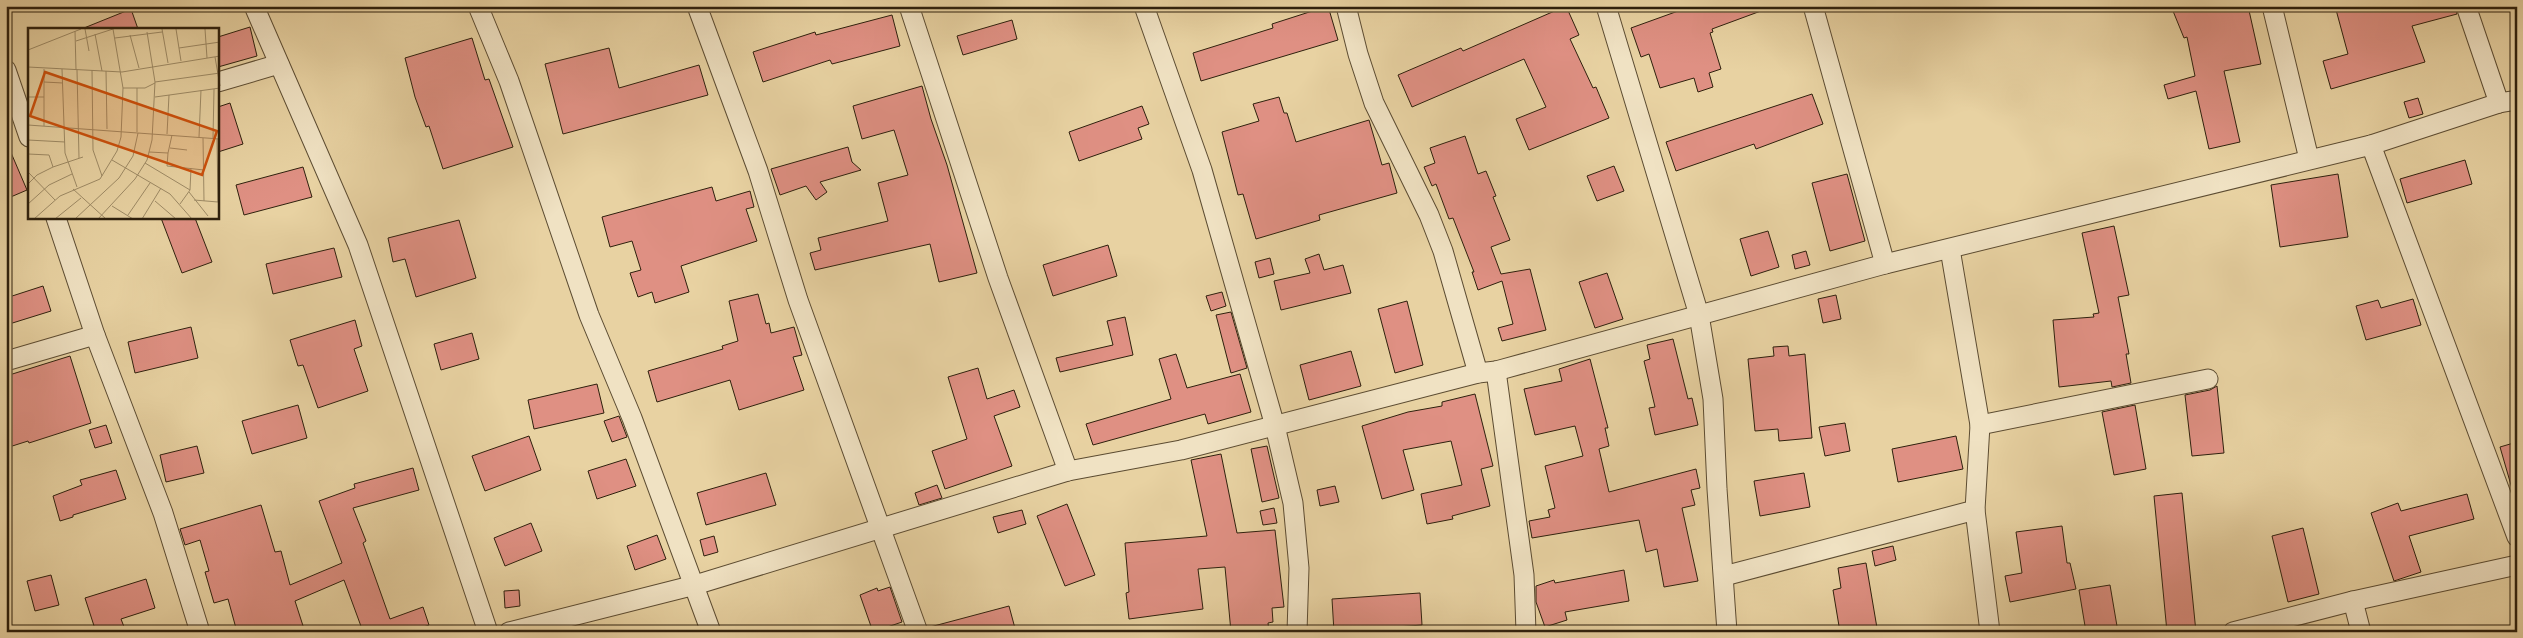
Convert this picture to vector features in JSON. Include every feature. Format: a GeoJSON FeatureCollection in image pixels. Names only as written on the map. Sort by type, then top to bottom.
{"type":"FeatureCollection","features":[{"type":"Feature","properties":{"kind":"street"},"geometry":{"type":"LineString","coordinates":[[254,6],[358,245],[488,632]]}},
{"type":"Feature","properties":{"kind":"street"},"geometry":{"type":"LineString","coordinates":[[478,6],[509,81],[589,315],[632,418],[711,632]]}},
{"type":"Feature","properties":{"kind":"street"},"geometry":{"type":"LineString","coordinates":[[697,6],[758,171],[798,300],[918,632]]}},
{"type":"Feature","properties":{"kind":"street"},"geometry":{"type":"LineString","coordinates":[[909,6],[998,278],[1068,471]]}},
{"type":"Feature","properties":{"kind":"street"},"geometry":{"type":"LineString","coordinates":[[1144,6],[1202,170],[1275,426],[1293,503],[1299,568],[1298,632]]}},
{"type":"Feature","properties":{"kind":"street"},"geometry":{"type":"LineString","coordinates":[[1346,6],[1358,54],[1374,104],[1430,215],[1487,372],[1524,575],[1526,632]]}},
{"type":"Feature","properties":{"kind":"street"},"geometry":{"type":"LineString","coordinates":[[1606,6],[1698,315],[1713,399],[1727,632]]}},
{"type":"Feature","properties":{"kind":"street"},"geometry":{"type":"LineString","coordinates":[[1813,6],[1885,264]]}},
{"type":"Feature","properties":{"kind":"street"},"geometry":{"type":"LineString","coordinates":[[2272,6],[2309,159]]}},
{"type":"Feature","properties":{"kind":"street"},"geometry":{"type":"LineString","coordinates":[[510,632],[695,585],[1068,471],[1181,450],[1487,372],[1885,264],[2371,145],[2508,101],[2466,6]]}},
{"type":"Feature","properties":{"kind":"street"},"geometry":{"type":"LineString","coordinates":[[219,82],[279,64]]}},
{"type":"Feature","properties":{"kind":"street"},"geometry":{"type":"LineString","coordinates":[[6,70],[28,134]]}},
{"type":"Feature","properties":{"kind":"street"},"geometry":{"type":"LineString","coordinates":[[2371,145],[2517,537]]}},
{"type":"Feature","properties":{"kind":"street"},"geometry":{"type":"LineString","coordinates":[[56,219],[95,335],[163,513],[200,632]]}},
{"type":"Feature","properties":{"kind":"street"},"geometry":{"type":"LineString","coordinates":[[1950,249],[1980,425],[1974,510],[1990,632]]}},
{"type":"Feature","properties":{"kind":"street"},"geometry":{"type":"LineString","coordinates":[[6,361],[95,335]]}},
{"type":"Feature","properties":{"kind":"street"},"geometry":{"type":"LineString","coordinates":[[1980,425],[2208,380]]}},
{"type":"Feature","properties":{"kind":"street"},"geometry":{"type":"LineString","coordinates":[[1724,576],[1974,510]]}},
{"type":"Feature","properties":{"kind":"street"},"geometry":{"type":"LineString","coordinates":[[2233,632],[2353,601],[2517,565]]}},
{"type":"Feature","properties":{"kind":"street"},"geometry":{"type":"LineString","coordinates":[[2353,601],[2361,632]]}},
{"type":"Feature","properties":{"kind":"building"},"geometry":{"type":"Polygon","coordinates":[[[1328,6],[1338,40],[1201,81],[1193,53],[1273,28],[1272,24],[1328,6]]]}},
{"type":"Feature","properties":{"kind":"building"},"geometry":{"type":"Polygon","coordinates":[[[1566,6],[1579,35],[1570,39],[1593,88],[1596,87],[1609,118],[1529,150],[1516,119],[1546,107],[1524,59],[1412,107],[1398,75],[1461,48],[1463,51],[1566,6]]]}},
{"type":"Feature","properties":{"kind":"building"},"geometry":{"type":"Polygon","coordinates":[[[1692,6],[1769,8],[1712,29],[1713,32],[1710,33],[1721,69],[1709,73],[1713,87],[1698,92],[1694,78],[1660,88],[1649,54],[1641,57],[1631,28],[1692,6]]]}},
{"type":"Feature","properties":{"kind":"building"},"geometry":{"type":"Polygon","coordinates":[[[2185,6],[2248,6],[2261,64],[2224,71],[2240,142],[2209,149],[2196,91],[2168,99],[2164,85],[2195,76],[2187,37],[2184,38],[2173,11],[2185,6]]]}},
{"type":"Feature","properties":{"kind":"building"},"geometry":{"type":"Polygon","coordinates":[[[2335,6],[2455,6],[2457,14],[2412,26],[2425,62],[2331,89],[2323,61],[2348,54],[2335,6]]]}},
{"type":"Feature","properties":{"kind":"building"},"geometry":{"type":"Polygon","coordinates":[[[131,9],[138,28],[84,28],[131,9]]]}},
{"type":"Feature","properties":{"kind":"building"},"geometry":{"type":"Polygon","coordinates":[[[892,15],[900,46],[832,64],[830,60],[763,82],[753,52],[815,32],[816,35],[892,15]]]}},
{"type":"Feature","properties":{"kind":"building"},"geometry":{"type":"Polygon","coordinates":[[[1012,20],[1017,39],[963,55],[957,36],[1012,20]]]}},
{"type":"Feature","properties":{"kind":"building"},"geometry":{"type":"Polygon","coordinates":[[[250,27],[257,56],[219,67],[219,37],[250,27]]]}},
{"type":"Feature","properties":{"kind":"building"},"geometry":{"type":"Polygon","coordinates":[[[472,38],[485,80],[489,79],[513,147],[443,169],[429,126],[426,127],[415,97],[405,58],[472,38]]]}},
{"type":"Feature","properties":{"kind":"building"},"geometry":{"type":"Polygon","coordinates":[[[609,48],[619,88],[699,65],[708,95],[563,134],[545,64],[609,48]]]}},
{"type":"Feature","properties":{"kind":"building"},"geometry":{"type":"Polygon","coordinates":[[[922,86],[947,165],[977,273],[939,282],[930,244],[815,270],[810,253],[821,250],[818,238],[888,221],[878,183],[908,175],[894,130],[862,139],[853,106],[922,86]]]}},
{"type":"Feature","properties":{"kind":"building"},"geometry":{"type":"Polygon","coordinates":[[[1812,94],[1823,124],[1756,149],[1754,144],[1676,171],[1666,142],[1812,94]]]}},
{"type":"Feature","properties":{"kind":"building"},"geometry":{"type":"Polygon","coordinates":[[[1279,97],[1284,113],[1287,113],[1296,142],[1369,120],[1382,165],[1389,163],[1397,193],[1319,215],[1320,220],[1256,239],[1243,194],[1238,195],[1222,132],[1259,121],[1253,104],[1279,97]]]}},
{"type":"Feature","properties":{"kind":"building"},"geometry":{"type":"Polygon","coordinates":[[[2418,98],[2423,114],[2409,118],[2404,102],[2418,98]]]}},
{"type":"Feature","properties":{"kind":"building"},"geometry":{"type":"Polygon","coordinates":[[[230,103],[243,144],[219,152],[219,107],[230,103]]]}},
{"type":"Feature","properties":{"kind":"building"},"geometry":{"type":"Polygon","coordinates":[[[1142,106],[1149,124],[1138,128],[1142,139],[1079,161],[1069,132],[1142,106]]]}},
{"type":"Feature","properties":{"kind":"building"},"geometry":{"type":"Polygon","coordinates":[[[1465,136],[1478,174],[1486,171],[1496,196],[1493,197],[1510,240],[1491,247],[1501,274],[1530,269],[1546,330],[1502,341],[1498,328],[1513,324],[1502,281],[1478,290],[1472,272],[1474,272],[1453,218],[1449,219],[1436,184],[1432,186],[1424,167],[1435,163],[1430,148],[1465,136]]]}},
{"type":"Feature","properties":{"kind":"building"},"geometry":{"type":"Polygon","coordinates":[[[6,141],[27,190],[6,199],[6,141]]]}},
{"type":"Feature","properties":{"kind":"building"},"geometry":{"type":"Polygon","coordinates":[[[848,147],[852,162],[861,170],[820,182],[827,192],[816,200],[806,186],[780,195],[771,169],[848,147]]]}},
{"type":"Feature","properties":{"kind":"building"},"geometry":{"type":"Polygon","coordinates":[[[2465,160],[2472,184],[2407,203],[2400,179],[2465,160]]]}},
{"type":"Feature","properties":{"kind":"building"},"geometry":{"type":"Polygon","coordinates":[[[1614,166],[1624,191],[1597,201],[1587,176],[1614,166]]]}},
{"type":"Feature","properties":{"kind":"building"},"geometry":{"type":"Polygon","coordinates":[[[303,167],[312,197],[244,215],[236,185],[303,167]]]}},
{"type":"Feature","properties":{"kind":"building"},"geometry":{"type":"Polygon","coordinates":[[[1847,174],[1865,241],[1830,251],[1812,183],[1847,174]]]}},
{"type":"Feature","properties":{"kind":"building"},"geometry":{"type":"Polygon","coordinates":[[[2338,174],[2348,237],[2280,247],[2271,185],[2338,174]]]}},
{"type":"Feature","properties":{"kind":"building"},"geometry":{"type":"Polygon","coordinates":[[[712,187],[716,201],[750,191],[754,207],[746,209],[757,241],[681,266],[689,292],[655,303],[652,292],[638,297],[630,273],[641,270],[632,241],[610,247],[602,217],[712,187]]]}},
{"type":"Feature","properties":{"kind":"building"},"geometry":{"type":"Polygon","coordinates":[[[161,219],[195,219],[212,262],[182,273],[161,219]]]}},
{"type":"Feature","properties":{"kind":"building"},"geometry":{"type":"Polygon","coordinates":[[[459,220],[476,278],[416,297],[405,259],[393,262],[388,238],[459,220]]]}},
{"type":"Feature","properties":{"kind":"building"},"geometry":{"type":"Polygon","coordinates":[[[2114,226],[2129,295],[2118,297],[2129,354],[2126,354],[2131,383],[2112,387],[2111,381],[2059,387],[2053,320],[2094,317],[2093,314],[2099,313],[2082,233],[2114,226]]]}},
{"type":"Feature","properties":{"kind":"building"},"geometry":{"type":"Polygon","coordinates":[[[1768,231],[1779,267],[1751,276],[1740,239],[1768,231]]]}},
{"type":"Feature","properties":{"kind":"building"},"geometry":{"type":"Polygon","coordinates":[[[1108,245],[1117,276],[1053,296],[1043,265],[1108,245]]]}},
{"type":"Feature","properties":{"kind":"building"},"geometry":{"type":"Polygon","coordinates":[[[334,248],[342,277],[273,294],[266,264],[334,248]]]}},
{"type":"Feature","properties":{"kind":"building"},"geometry":{"type":"Polygon","coordinates":[[[1806,251],[1810,265],[1795,269],[1792,255],[1806,251]]]}},
{"type":"Feature","properties":{"kind":"building"},"geometry":{"type":"Polygon","coordinates":[[[1319,254],[1324,270],[1343,265],[1351,293],[1281,310],[1274,281],[1310,273],[1305,259],[1319,254]]]}},
{"type":"Feature","properties":{"kind":"building"},"geometry":{"type":"Polygon","coordinates":[[[1270,258],[1274,274],[1259,278],[1255,262],[1270,258]]]}},
{"type":"Feature","properties":{"kind":"building"},"geometry":{"type":"Polygon","coordinates":[[[1607,273],[1623,319],[1595,328],[1579,282],[1607,273]]]}},
{"type":"Feature","properties":{"kind":"building"},"geometry":{"type":"Polygon","coordinates":[[[43,286],[51,311],[6,325],[6,298],[43,286]]]}},
{"type":"Feature","properties":{"kind":"building"},"geometry":{"type":"Polygon","coordinates":[[[1222,292],[1226,306],[1211,311],[1206,296],[1222,292]]]}},
{"type":"Feature","properties":{"kind":"building"},"geometry":{"type":"Polygon","coordinates":[[[758,294],[766,324],[769,323],[771,333],[794,327],[802,355],[793,357],[804,390],[739,410],[730,380],[657,402],[648,371],[723,349],[722,346],[738,341],[729,301],[758,294]]]}},
{"type":"Feature","properties":{"kind":"building"},"geometry":{"type":"Polygon","coordinates":[[[1836,295],[1841,319],[1823,323],[1818,299],[1836,295]]]}},
{"type":"Feature","properties":{"kind":"building"},"geometry":{"type":"Polygon","coordinates":[[[2413,299],[2421,325],[2366,340],[2356,306],[2378,300],[2381,308],[2413,299]]]}},
{"type":"Feature","properties":{"kind":"building"},"geometry":{"type":"Polygon","coordinates":[[[1407,301],[1423,365],[1395,373],[1378,309],[1407,301]]]}},
{"type":"Feature","properties":{"kind":"building"},"geometry":{"type":"Polygon","coordinates":[[[1231,312],[1247,368],[1231,373],[1216,315],[1231,312]]]}},
{"type":"Feature","properties":{"kind":"building"},"geometry":{"type":"Polygon","coordinates":[[[1125,317],[1133,355],[1060,372],[1056,358],[1113,345],[1107,321],[1125,317]]]}},
{"type":"Feature","properties":{"kind":"building"},"geometry":{"type":"Polygon","coordinates":[[[355,320],[362,346],[354,349],[368,391],[318,408],[303,365],[298,366],[290,340],[355,320]]]}},
{"type":"Feature","properties":{"kind":"building"},"geometry":{"type":"Polygon","coordinates":[[[191,327],[198,358],[135,373],[128,342],[191,327]]]}},
{"type":"Feature","properties":{"kind":"building"},"geometry":{"type":"Polygon","coordinates":[[[472,333],[479,359],[441,370],[434,344],[472,333]]]}},
{"type":"Feature","properties":{"kind":"building"},"geometry":{"type":"Polygon","coordinates":[[[1673,339],[1688,399],[1692,398],[1698,425],[1655,435],[1649,408],[1655,407],[1644,361],[1650,359],[1647,345],[1673,339]]]}},
{"type":"Feature","properties":{"kind":"building"},"geometry":{"type":"Polygon","coordinates":[[[1788,346],[1789,356],[1805,354],[1812,438],[1779,441],[1778,429],[1755,431],[1748,359],[1774,356],[1773,347],[1788,346]]]}},
{"type":"Feature","properties":{"kind":"building"},"geometry":{"type":"Polygon","coordinates":[[[1351,351],[1361,386],[1309,400],[1300,365],[1351,351]]]}},
{"type":"Feature","properties":{"kind":"building"},"geometry":{"type":"Polygon","coordinates":[[[1176,354],[1187,388],[1240,374],[1251,412],[1208,424],[1205,414],[1093,445],[1086,424],[1171,399],[1159,359],[1176,354]]]}},
{"type":"Feature","properties":{"kind":"building"},"geometry":{"type":"Polygon","coordinates":[[[70,356],[91,423],[29,443],[28,441],[6,448],[6,376],[70,356]]]}},
{"type":"Feature","properties":{"kind":"building"},"geometry":{"type":"Polygon","coordinates":[[[1590,359],[1608,428],[1605,428],[1609,446],[1599,449],[1609,492],[1696,469],[1700,488],[1691,490],[1695,505],[1682,508],[1698,581],[1664,587],[1657,549],[1646,552],[1639,520],[1532,538],[1529,521],[1550,517],[1548,510],[1555,508],[1545,466],[1583,456],[1575,426],[1535,435],[1524,389],[1562,381],[1559,369],[1590,359]]]}},
{"type":"Feature","properties":{"kind":"building"},"geometry":{"type":"Polygon","coordinates":[[[978,368],[987,399],[1014,390],[1020,407],[994,416],[1012,466],[945,489],[932,451],[967,439],[948,377],[978,368]]]}},
{"type":"Feature","properties":{"kind":"building"},"geometry":{"type":"Polygon","coordinates":[[[597,384],[604,413],[534,429],[528,400],[597,384]]]}},
{"type":"Feature","properties":{"kind":"building"},"geometry":{"type":"Polygon","coordinates":[[[2217,386],[2224,453],[2192,456],[2185,395],[2210,390],[2217,386]]]}},
{"type":"Feature","properties":{"kind":"building"},"geometry":{"type":"Polygon","coordinates":[[[1475,394],[1493,466],[1481,469],[1490,506],[1452,516],[1453,519],[1427,524],[1421,494],[1462,485],[1451,441],[1403,450],[1414,490],[1382,499],[1362,426],[1408,412],[1442,406],[1442,402],[1475,394]]]}},
{"type":"Feature","properties":{"kind":"building"},"geometry":{"type":"Polygon","coordinates":[[[298,405],[307,438],[252,454],[242,421],[298,405]]]}},
{"type":"Feature","properties":{"kind":"building"},"geometry":{"type":"Polygon","coordinates":[[[2135,405],[2146,469],[2114,475],[2102,412],[2135,405]]]}},
{"type":"Feature","properties":{"kind":"building"},"geometry":{"type":"Polygon","coordinates":[[[619,416],[627,437],[612,442],[604,421],[619,416]]]}},
{"type":"Feature","properties":{"kind":"building"},"geometry":{"type":"Polygon","coordinates":[[[1845,423],[1850,451],[1825,456],[1819,427],[1845,423]]]}},
{"type":"Feature","properties":{"kind":"building"},"geometry":{"type":"Polygon","coordinates":[[[106,425],[112,443],[95,448],[89,430],[106,425]]]}},
{"type":"Feature","properties":{"kind":"building"},"geometry":{"type":"Polygon","coordinates":[[[529,436],[541,470],[485,491],[472,456],[529,436]]]}},
{"type":"Feature","properties":{"kind":"building"},"geometry":{"type":"Polygon","coordinates":[[[1956,436],[1963,469],[1898,482],[1892,449],[1956,436]]]}},
{"type":"Feature","properties":{"kind":"building"},"geometry":{"type":"Polygon","coordinates":[[[2517,442],[2517,492],[2513,492],[2500,447],[2517,442]]]}},
{"type":"Feature","properties":{"kind":"building"},"geometry":{"type":"Polygon","coordinates":[[[197,446],[204,473],[166,482],[160,455],[197,446]]]}},
{"type":"Feature","properties":{"kind":"building"},"geometry":{"type":"Polygon","coordinates":[[[1267,446],[1279,498],[1262,502],[1251,449],[1267,446]]]}},
{"type":"Feature","properties":{"kind":"building"},"geometry":{"type":"Polygon","coordinates":[[[1221,454],[1237,533],[1275,530],[1284,607],[1272,608],[1273,622],[1268,623],[1269,632],[1231,632],[1225,567],[1198,569],[1203,609],[1129,619],[1126,593],[1129,592],[1125,543],[1207,536],[1191,460],[1221,454]]]}},
{"type":"Feature","properties":{"kind":"building"},"geometry":{"type":"Polygon","coordinates":[[[626,459],[636,486],[597,499],[588,471],[626,459]]]}},
{"type":"Feature","properties":{"kind":"building"},"geometry":{"type":"Polygon","coordinates":[[[413,468],[419,490],[353,508],[366,541],[363,543],[390,619],[423,607],[429,625],[410,632],[359,632],[362,629],[344,580],[295,601],[305,632],[237,632],[228,599],[214,603],[205,572],[209,571],[200,540],[185,545],[180,529],[261,505],[275,552],[281,551],[290,585],[342,563],[319,501],[355,488],[354,484],[413,468]]]}},
{"type":"Feature","properties":{"kind":"building"},"geometry":{"type":"Polygon","coordinates":[[[116,470],[126,499],[73,515],[73,517],[60,521],[53,496],[82,485],[80,480],[116,470]]]}},
{"type":"Feature","properties":{"kind":"building"},"geometry":{"type":"Polygon","coordinates":[[[766,473],[776,505],[706,525],[697,493],[766,473]]]}},
{"type":"Feature","properties":{"kind":"building"},"geometry":{"type":"Polygon","coordinates":[[[1804,473],[1810,507],[1760,516],[1754,481],[1804,473]]]}},
{"type":"Feature","properties":{"kind":"building"},"geometry":{"type":"Polygon","coordinates":[[[937,485],[942,498],[919,505],[915,493],[937,485]]]}},
{"type":"Feature","properties":{"kind":"building"},"geometry":{"type":"Polygon","coordinates":[[[1335,486],[1339,502],[1320,506],[1317,490],[1335,486]]]}},
{"type":"Feature","properties":{"kind":"building"},"geometry":{"type":"Polygon","coordinates":[[[2182,493],[2196,632],[2167,632],[2154,496],[2182,493]]]}},
{"type":"Feature","properties":{"kind":"building"},"geometry":{"type":"Polygon","coordinates":[[[2467,494],[2474,519],[2409,536],[2421,572],[2394,581],[2371,513],[2398,503],[2401,511],[2467,494]]]}},
{"type":"Feature","properties":{"kind":"building"},"geometry":{"type":"Polygon","coordinates":[[[1067,504],[1095,575],[1065,586],[1037,516],[1067,504]]]}},
{"type":"Feature","properties":{"kind":"building"},"geometry":{"type":"Polygon","coordinates":[[[1274,508],[1277,523],[1263,525],[1260,511],[1274,508]]]}},
{"type":"Feature","properties":{"kind":"building"},"geometry":{"type":"Polygon","coordinates":[[[1022,510],[1026,524],[998,533],[993,517],[1022,510]]]}},
{"type":"Feature","properties":{"kind":"building"},"geometry":{"type":"Polygon","coordinates":[[[531,523],[542,551],[505,566],[494,538],[531,523]]]}},
{"type":"Feature","properties":{"kind":"building"},"geometry":{"type":"Polygon","coordinates":[[[2062,526],[2067,563],[2070,563],[2076,589],[2010,602],[2005,576],[2022,573],[2016,532],[2062,526]]]}},
{"type":"Feature","properties":{"kind":"building"},"geometry":{"type":"Polygon","coordinates":[[[2303,528],[2319,594],[2288,602],[2272,536],[2303,528]]]}},
{"type":"Feature","properties":{"kind":"building"},"geometry":{"type":"Polygon","coordinates":[[[657,535],[666,559],[635,570],[627,546],[657,535]]]}},
{"type":"Feature","properties":{"kind":"building"},"geometry":{"type":"Polygon","coordinates":[[[714,536],[718,552],[704,556],[700,540],[714,536]]]}},
{"type":"Feature","properties":{"kind":"building"},"geometry":{"type":"Polygon","coordinates":[[[1893,546],[1896,560],[1875,566],[1872,551],[1893,546]]]}},
{"type":"Feature","properties":{"kind":"building"},"geometry":{"type":"Polygon","coordinates":[[[1866,563],[1877,628],[1840,632],[1833,590],[1841,588],[1838,568],[1866,563]]]}},
{"type":"Feature","properties":{"kind":"building"},"geometry":{"type":"Polygon","coordinates":[[[1624,570],[1629,601],[1565,612],[1567,620],[1545,627],[1536,602],[1536,586],[1554,580],[1555,583],[1624,570]]]}},
{"type":"Feature","properties":{"kind":"building"},"geometry":{"type":"Polygon","coordinates":[[[51,575],[59,605],[35,611],[27,581],[51,575]]]}},
{"type":"Feature","properties":{"kind":"building"},"geometry":{"type":"Polygon","coordinates":[[[146,579],[155,608],[121,619],[126,632],[96,632],[85,598],[146,579]]]}},
{"type":"Feature","properties":{"kind":"building"},"geometry":{"type":"Polygon","coordinates":[[[2110,585],[2118,632],[2086,632],[2079,590],[2110,585]]]}},
{"type":"Feature","properties":{"kind":"building"},"geometry":{"type":"Polygon","coordinates":[[[890,587],[902,622],[873,632],[860,595],[877,588],[878,591],[890,587]]]}},
{"type":"Feature","properties":{"kind":"building"},"geometry":{"type":"Polygon","coordinates":[[[519,590],[520,606],[505,608],[504,591],[519,590]]]}},
{"type":"Feature","properties":{"kind":"building"},"geometry":{"type":"Polygon","coordinates":[[[1420,593],[1422,625],[1334,632],[1332,599],[1420,593]]]}},
{"type":"Feature","properties":{"kind":"building"},"geometry":{"type":"Polygon","coordinates":[[[1009,606],[1016,632],[931,632],[930,627],[1009,606]]]}}]}
